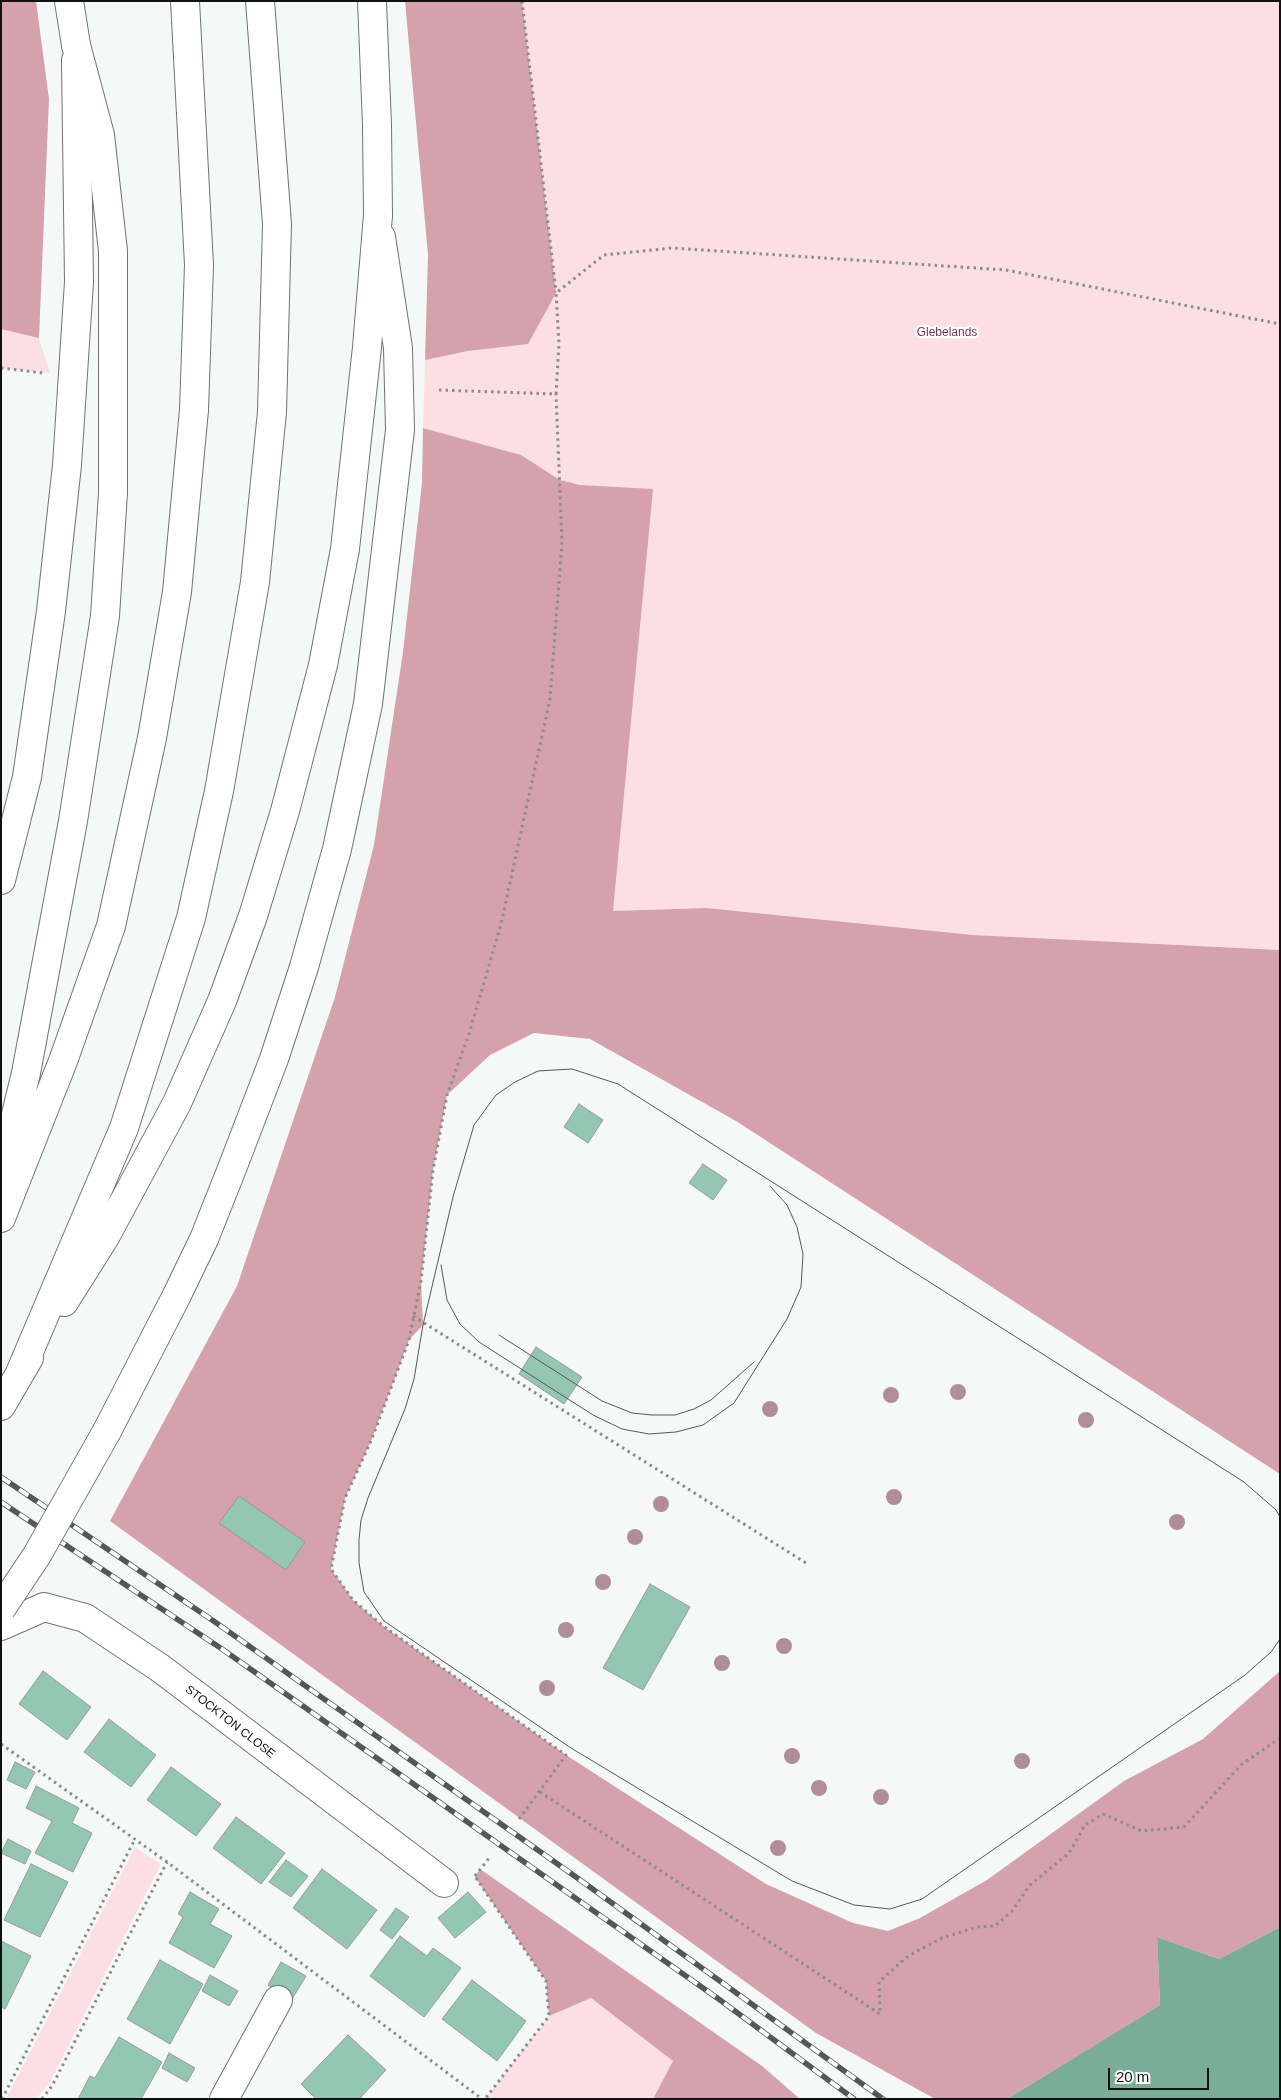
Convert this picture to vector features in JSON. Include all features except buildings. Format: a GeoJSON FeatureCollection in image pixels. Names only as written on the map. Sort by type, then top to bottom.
{"type":"FeatureCollection","features":[{"type":"Feature","properties":{"kind":"main road"},"geometry":{"type":"LineString","coordinates":[[1,1176],[26,1074],[73,821],[105,616],[113,493],[113,251],[100,135],[76,45],[69,1]]}},
{"type":"Feature","properties":{"kind":"main road"},"geometry":{"type":"LineString","coordinates":[[1,1218],[63,1061],[111,926],[152,738],[177,592],[194,410],[199,265],[185,1]]}},
{"type":"Feature","properties":{"kind":"main road"},"geometry":{"type":"LineString","coordinates":[[20,1373],[124,1128],[191,918],[219,791],[255,582],[272,412],[277,224],[260,1]]}},
{"type":"Feature","properties":{"kind":"main road"},"geometry":{"type":"LineString","coordinates":[[1,1406],[105,1237],[177,1102],[222,1001],[258,899],[285,811],[323,665],[345,549],[367,348],[378,215],[377,124],[372,1]]}},
{"type":"Feature","properties":{"kind":"main road"},"geometry":{"type":"LineString","coordinates":[[1,880],[27,777],[51,611],[68,465],[79,282],[76,45]]}},
{"type":"Feature","properties":{"kind":"main road"},"geometry":{"type":"LineString","coordinates":[[1,1609],[37,1556],[107,1431],[176,1298],[204,1239],[274,1059],[304,967],[337,849],[368,704],[400,430],[398,348],[378,215]]}},
{"type":"Feature","properties":{"kind":"main road","name":"STOCKTON CLOSE"},"geometry":{"type":"LineString","coordinates":[[1,1626],[44,1607],[85,1618],[160,1668],[444,1882]]}},
{"type":"Feature","properties":{"kind":"main road"},"geometry":{"type":"LineString","coordinates":[[224,2099],[278,2000]]}},
{"type":"Feature","properties":{"kind":"path"},"geometry":{"type":"LineString","coordinates":[[519,1819],[566,1755],[383,1626],[352,1600],[331,1569],[345,1498],[371,1441],[409,1340],[412,1316],[421,1281],[433,1170],[447,1096],[469,1034],[501,924],[550,699],[562,542],[556,394],[559,344],[556,293],[522,1]]}},
{"type":"Feature","properties":{"kind":"path"},"geometry":{"type":"LineString","coordinates":[[556,293],[604,255],[672,248],[1006,270],[1280,324]]}},
{"type":"Feature","properties":{"kind":"path"},"geometry":{"type":"LineString","coordinates":[[1,368],[50,374]]}},
{"type":"Feature","properties":{"kind":"path"},"geometry":{"type":"LineString","coordinates":[[440,390],[556,394]]}},
{"type":"Feature","properties":{"kind":"path"},"geometry":{"type":"LineString","coordinates":[[412,1316],[806,1563]]}},
{"type":"Feature","properties":{"kind":"path"},"geometry":{"type":"LineString","coordinates":[[540,1792],[880,2014],[878,1982],[908,1956],[942,1938],[977,1927],[994,1926],[1012,1911],[1030,1886],[1069,1853],[1084,1825],[1103,1814],[1142,1831],[1184,1827],[1241,1765],[1280,1738]]}},
{"type":"Feature","properties":{"kind":"path"},"geometry":{"type":"LineString","coordinates":[[1,1744],[167,1862],[483,2099],[549,2016],[546,1981],[475,1876]]}},
{"type":"Feature","properties":{"kind":"path"},"geometry":{"type":"LineString","coordinates":[[2,2099],[135,1839]]}},
{"type":"Feature","properties":{"kind":"path"},"geometry":{"type":"LineString","coordinates":[[444,1882],[475,1876],[490,1857]]}},
{"type":"Feature","properties":{"kind":"path"},"geometry":{"type":"LineString","coordinates":[[42,2099],[52,2086],[167,1862]]}},
{"type":"Feature","properties":{"kind":"green space","name":"Glebelands"},"geometry":{"type":"Polygon","coordinates":[[[522,1],[1280,1],[1280,950],[973,935],[707,908],[613,911],[626,770],[580,485],[560,480],[521,455],[423,428],[425,360],[468,351],[556,293],[522,1]]]}},
{"type":"Feature","properties":{"kind":"green space"},"geometry":{"type":"Polygon","coordinates":[[[1,329],[39,338],[50,373],[1,368],[1,329]]]}},
{"type":"Feature","properties":{"kind":"green space"},"geometry":{"type":"Polygon","coordinates":[[[135,1847],[161,1864],[50,2082],[36,2099],[6,2099],[135,1847]]]}},
{"type":"Feature","properties":{"kind":"green space"},"geometry":{"type":"Polygon","coordinates":[[[591,1998],[673,2061],[653,2099],[485,2099],[549,2016],[591,1998]]]}},
{"type":"Feature","properties":{"kind":"shaded area"},"geometry":{"type":"Polygon","coordinates":[[[1,1],[36,1],[49,99],[39,338],[1,329],[1,1]]]}},
{"type":"Feature","properties":{"kind":"shaded area"},"geometry":{"type":"Polygon","coordinates":[[[405,1],[522,1],[556,293],[528,344],[468,351],[425,360],[428,255],[405,1]]]}},
{"type":"Feature","properties":{"kind":"shaded area"},"geometry":{"type":"Polygon","coordinates":[[[423,428],[521,455],[560,480],[580,485],[653,489],[613,911],[707,908],[973,935],[1280,950],[1280,1474],[736,1121],[590,1039],[534,1033],[490,1055],[447,1095],[433,1170],[421,1281],[423,1325],[409,1340],[371,1441],[345,1498],[331,1569],[353,1600],[383,1626],[566,1755],[766,1884],[853,1923],[888,1931],[920,1918],[987,1880],[1124,1781],[1203,1739],[1280,1671],[1280,1927],[1219,1959],[1157,1937],[1160,2005],[1007,2099],[935,2099],[816,2033],[110,1521],[237,1286],[335,997],[374,845],[403,652],[422,483],[423,428]]]}},
{"type":"Feature","properties":{"kind":"shaded area"},"geometry":{"type":"Polygon","coordinates":[[[480,1869],[762,2066],[800,2099],[653,2099],[673,2061],[591,1998],[549,2016],[546,1981],[475,1877],[480,1869]]]}},
{"type":"Feature","properties":{"kind":"shaded area"},"geometry":{"type":"Polygon","coordinates":[[[1280,1927],[1280,2099],[1007,2099],[1160,2005],[1157,1937],[1219,1959],[1280,1927]]]}},
{"type":"Feature","properties":{"kind":"tram line"},"geometry":{"type":"LineString","coordinates":[[1280,1517],[1276,1510],[1244,1482],[618,1084],[572,1069],[538,1071],[515,1082],[496,1095],[474,1125],[453,1197],[423,1325],[414,1379],[405,1409],[368,1498],[361,1520],[359,1540],[359,1563],[364,1592],[384,1621],[571,1748],[792,1881],[854,1905],[890,1909],[922,1899],[1245,1675],[1271,1652],[1280,1639]]}},
{"type":"Feature","properties":{"kind":"tram line"},"geometry":{"type":"LineString","coordinates":[[441,1265],[447,1300],[460,1324],[479,1342],[593,1415],[622,1429],[649,1434],[676,1432],[703,1425],[734,1403],[787,1319],[801,1287],[803,1254],[797,1227],[787,1205],[770,1186]]}},
{"type":"Feature","properties":{"kind":"tram line"},"geometry":{"type":"LineString","coordinates":[[499,1335],[602,1401],[632,1413],[675,1415],[694,1409],[711,1400],[754,1362]]}},
{"type":"Feature","properties":{"kind":"railway"},"geometry":{"type":"LineString","coordinates":[[1,1477],[215,1622],[576,1877],[883,2099]]}},
{"type":"Feature","properties":{"kind":"railway"},"geometry":{"type":"LineString","coordinates":[[1,1502],[222,1649],[720,2000],[854,2099]]}}]}
